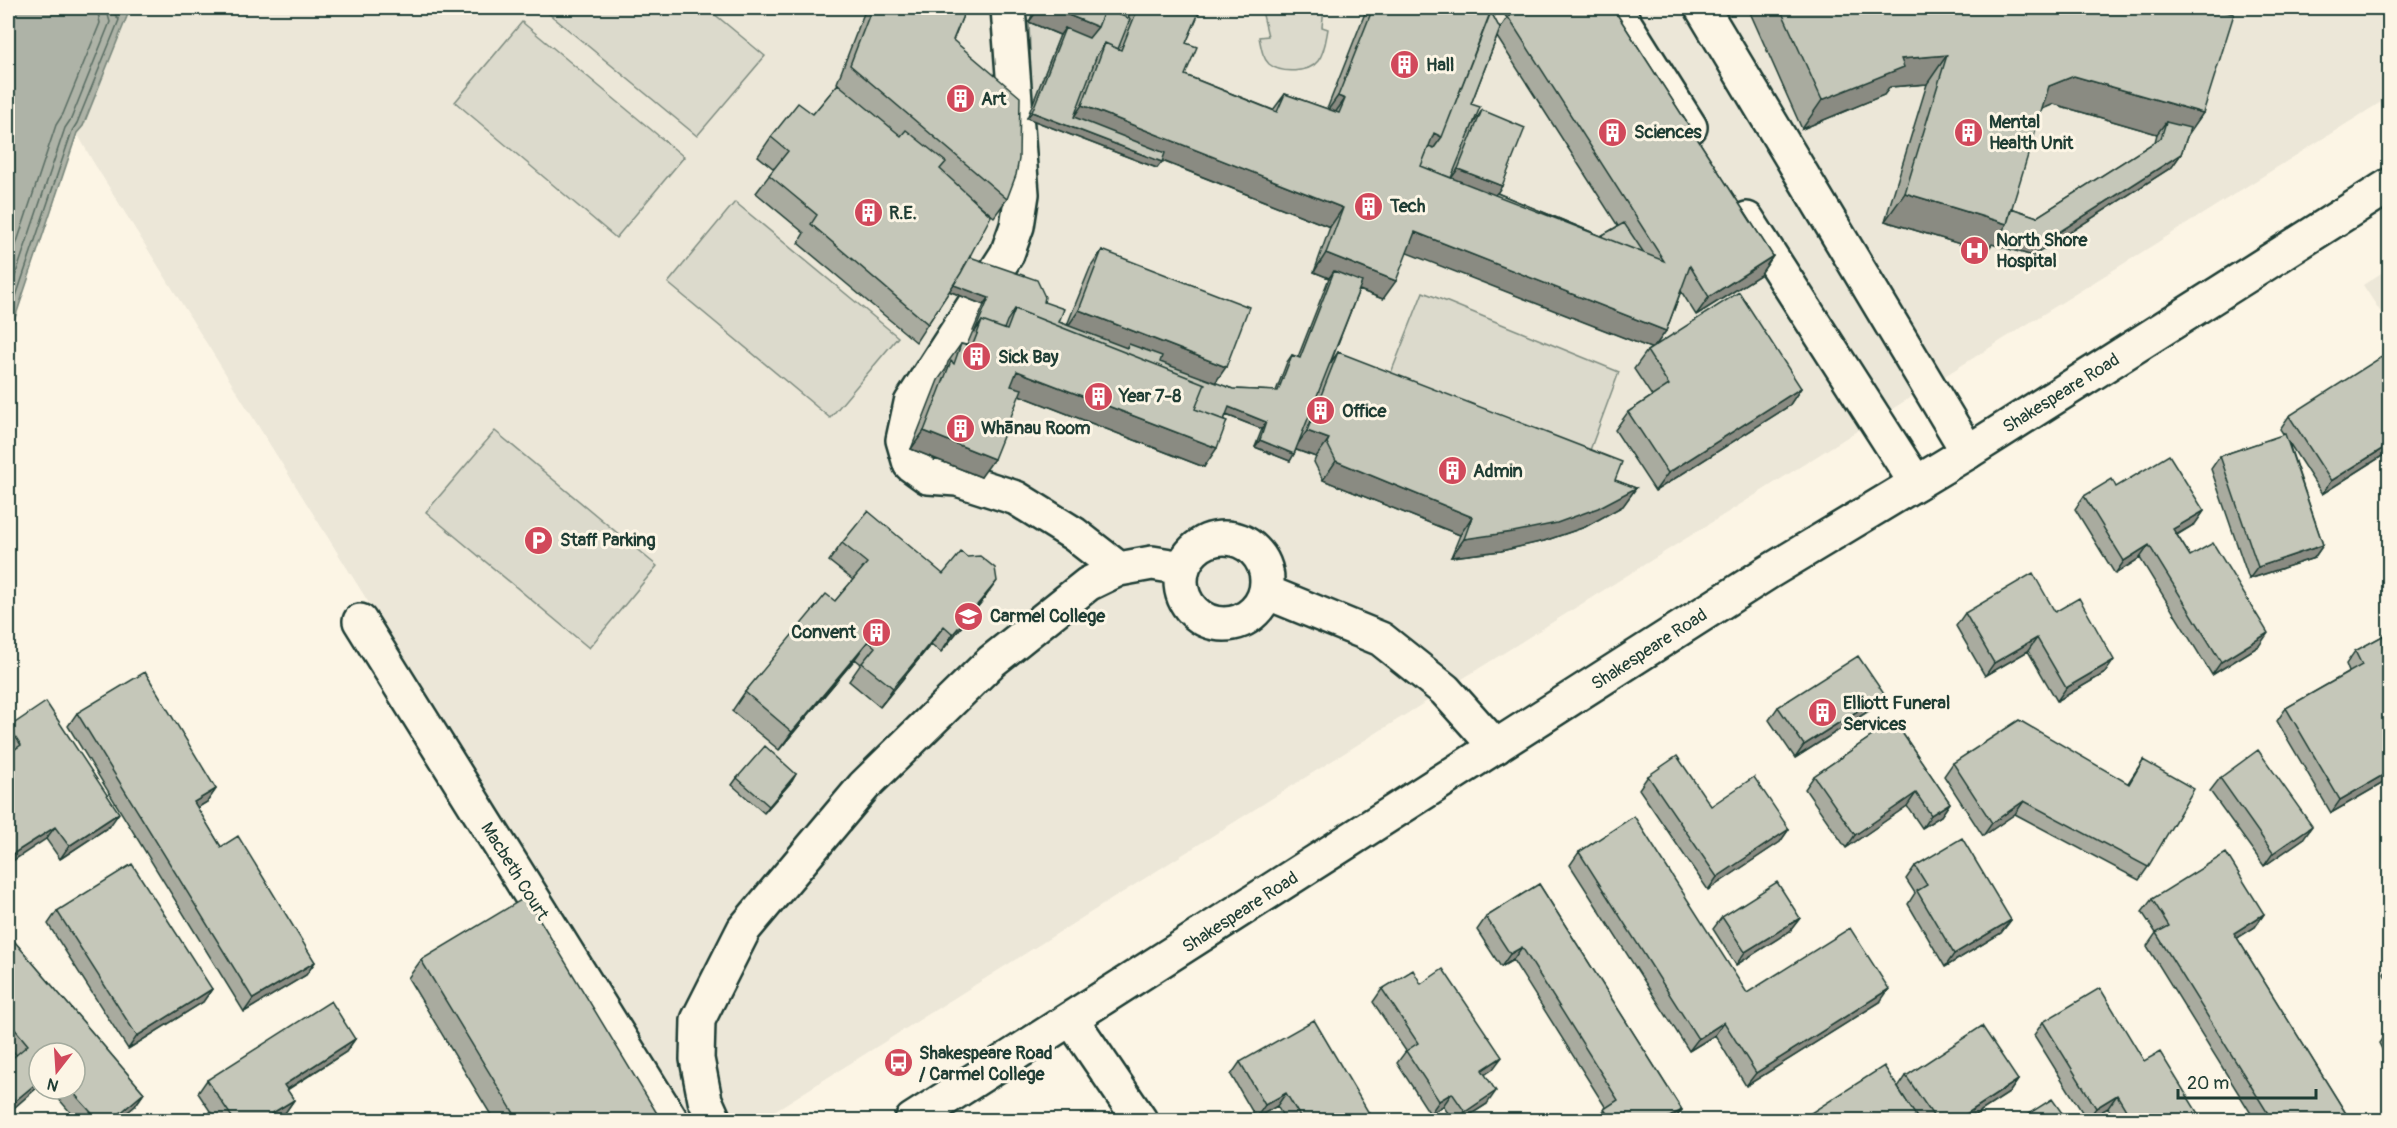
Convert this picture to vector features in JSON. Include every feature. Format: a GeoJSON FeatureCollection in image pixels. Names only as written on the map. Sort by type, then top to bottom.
{"type":"FeatureCollection","features":[{"type":"Feature","properties":{"kind":"main road"},"geometry":{"type":"LineString","coordinates":[[1008,8],[1022,194],[1017,226],[1007,254],[911,403],[903,440],[910,464],[928,477],[957,479],[1016,498],[1074,534],[1119,569]]}},
{"type":"Feature","properties":{"kind":"main road"},"geometry":{"type":"LineString","coordinates":[[1614,8],[1703,148]]}},
{"type":"Feature","properties":{"kind":"main road"},"geometry":{"type":"LineString","coordinates":[[1702,8],[1968,452]]}},
{"type":"Feature","properties":{"kind":"main road","name":"Shakespeare Road"},"geometry":{"type":"LineString","coordinates":[[912,1120],[1072,1020],[1767,573],[1968,452],[2390,185]]}},
{"type":"Feature","properties":{"kind":"main road"},"geometry":{"type":"LineString","coordinates":[[1734,198],[1916,483]]}},
{"type":"Feature","properties":{"kind":"main road"},"geometry":{"type":"LineString","coordinates":[[1215,538],[1229,538],[1243,542],[1255,551],[1263,563],[1267,577],[1266,592],[1251,615],[1239,622],[1225,624],[1211,622],[1199,616],[1188,606],[1182,594],[1180,580],[1190,553],[1201,544],[1215,538]]}},
{"type":"Feature","properties":{"kind":"main road"},"geometry":{"type":"LineString","coordinates":[[714,1120],[705,1100],[697,1059],[698,1020],[744,929],[864,786],[992,661],[1088,584],[1119,569],[1152,563],[1183,568]]}},
{"type":"Feature","properties":{"kind":"main road"},"geometry":{"type":"LineString","coordinates":[[1266,592],[1381,639],[1445,690],[1496,747]]}},
{"type":"Feature","properties":{"kind":"main road","name":"Macbeth Court"},"geometry":{"type":"LineString","coordinates":[[360,621],[671,1120]]}},
{"type":"Feature","properties":{"kind":"main road"},"geometry":{"type":"LineString","coordinates":[[1072,1020],[1140,1120]]}},
{"type":"Feature","properties":{"kind":"shaded area","name":"Carmel College"},"geometry":{"type":"Polygon","coordinates":[[[120,8],[2389,8],[2389,97],[760,1120],[692,1120],[77,133],[83,126],[128,14],[119,11],[120,8]]]}},
{"type":"Feature","properties":{"kind":"shaded area"},"geometry":{"type":"Polygon","coordinates":[[[542,8],[707,8],[765,56],[697,136],[542,8]]]}},
{"type":"Feature","properties":{"kind":"shaded area"},"geometry":{"type":"Polygon","coordinates":[[[1258,8],[1324,8],[1322,27],[1328,29],[1324,50],[1318,61],[1308,68],[1295,71],[1287,71],[1269,64],[1263,55],[1259,37],[1268,36],[1263,15],[1258,8]]]}},
{"type":"Feature","properties":{"kind":"shaded area"},"geometry":{"type":"Polygon","coordinates":[[[522,22],[684,157],[616,238],[455,102],[522,22]]]}},
{"type":"Feature","properties":{"kind":"shaded area"},"geometry":{"type":"Polygon","coordinates":[[[1029,22],[1060,35],[1032,106],[1029,22]]]}},
{"type":"Feature","properties":{"kind":"shaded area"},"geometry":{"type":"Polygon","coordinates":[[[735,202],[898,337],[830,418],[668,283],[735,202]]]}},
{"type":"Feature","properties":{"kind":"shaded area"},"geometry":{"type":"Polygon","coordinates":[[[2389,268],[2389,325],[2363,285],[2389,268]]]}},
{"type":"Feature","properties":{"kind":"shaded area"},"geometry":{"type":"Polygon","coordinates":[[[1423,292],[1619,372],[1586,461],[1387,383],[1423,292]]]}},
{"type":"Feature","properties":{"kind":"shaded area","name":"Staff Parking"},"geometry":{"type":"Polygon","coordinates":[[[495,431],[657,566],[589,648],[426,512],[495,431]]]}},
{"type":"Feature","properties":{"kind":"water"},"geometry":{"type":"Polygon","coordinates":[[[8,8],[120,8],[119,11],[128,14],[83,126],[77,133],[8,339],[8,8]]]}},
{"type":"Feature","properties":{"kind":"building"},"geometry":{"type":"Polygon","coordinates":[[[872,8],[966,8],[953,40],[1020,97],[1019,159],[1007,199],[850,65],[872,8]]]}},
{"type":"Feature","properties":{"kind":"building"},"geometry":{"type":"Polygon","coordinates":[[[1051,8],[1105,8],[1098,27],[1051,8]]]}},
{"type":"Feature","properties":{"kind":"building"},"geometry":{"type":"Polygon","coordinates":[[[1138,8],[1201,8],[1186,43],[1197,47],[1185,75],[1277,112],[1285,94],[1339,113],[1345,99],[1338,96],[1373,8],[1492,8],[1442,137],[1434,133],[1421,166],[1664,261],[1508,17],[1523,8],[1613,8],[1773,256],[1709,297],[1690,266],[1666,331],[1415,232],[1396,281],[1326,253],[1343,208],[1082,105],[1105,43],[1121,50],[1138,8]]]}},
{"type":"Feature","properties":{"kind":"building","name":"Mental Health Unit"},"geometry":{"type":"Polygon","coordinates":[[[1780,8],[2212,8],[2234,14],[2203,113],[2074,76],[2049,86],[2007,224],[1905,193],[1947,55],[1901,59],[1904,67],[1822,100],[1780,8]]]}},
{"type":"Feature","properties":{"kind":"building"},"geometry":{"type":"Polygon","coordinates":[[[1105,9],[1130,19],[1118,49],[1105,43],[1097,55],[1074,117],[1165,153],[1162,162],[1032,112],[1065,28],[1089,38],[1098,27],[1105,9]]]}},
{"type":"Feature","properties":{"kind":"building"},"geometry":{"type":"Polygon","coordinates":[[[1491,12],[1500,29],[1471,104],[1480,107],[1451,178],[1421,166],[1429,146],[1434,148],[1442,137],[1491,12]]]}},
{"type":"Feature","properties":{"kind":"building","name":"R.E."},"geometry":{"type":"Polygon","coordinates":[[[838,84],[901,136],[906,130],[946,162],[940,169],[991,216],[961,273],[928,324],[811,224],[817,215],[769,175],[788,151],[771,137],[798,103],[813,114],[838,84]]]}},
{"type":"Feature","properties":{"kind":"building"},"geometry":{"type":"Polygon","coordinates":[[[1482,110],[1525,128],[1502,186],[1458,169],[1482,110]]]}},
{"type":"Feature","properties":{"kind":"building"},"geometry":{"type":"Polygon","coordinates":[[[2166,122],[2190,128],[2181,154],[2042,243],[2002,231],[2007,224],[2011,208],[2037,217],[2161,138],[2166,122]]]}},
{"type":"Feature","properties":{"kind":"building"},"geometry":{"type":"Polygon","coordinates":[[[1497,193],[1601,236],[1624,223],[1644,253],[1495,195],[1497,193]]]}},
{"type":"Feature","properties":{"kind":"building","name":"Year 7-8"},"geometry":{"type":"Polygon","coordinates":[[[1102,250],[1249,307],[1226,367],[1079,310],[1102,250]]]}},
{"type":"Feature","properties":{"kind":"building"},"geometry":{"type":"Polygon","coordinates":[[[970,257],[1037,280],[1045,297],[1044,302],[1064,309],[1059,322],[1127,348],[1129,344],[1162,356],[1160,362],[1233,389],[1278,391],[1292,355],[1300,358],[1334,271],[1362,282],[1294,454],[1260,440],[1266,422],[1229,407],[1224,420],[1195,409],[1205,384],[1015,309],[1004,329],[982,321],[974,333],[989,298],[954,285],[970,257]]]}},
{"type":"Feature","properties":{"kind":"building"},"geometry":{"type":"Polygon","coordinates":[[[1739,292],[1801,388],[1668,473],[1628,412],[1669,385],[1647,351],[1739,292]]]}},
{"type":"Feature","properties":{"kind":"building"},"geometry":{"type":"Polygon","coordinates":[[[1015,309],[1205,384],[1195,409],[1227,421],[1217,448],[1017,371],[1011,386],[1022,389],[994,459],[924,431],[951,361],[954,364],[961,344],[972,347],[982,321],[1007,330],[1015,309]]]}},
{"type":"Feature","properties":{"kind":"building","name":"Admin"},"geometry":{"type":"Polygon","coordinates":[[[1338,352],[1622,462],[1615,480],[1636,488],[1598,508],[1557,523],[1464,539],[1472,517],[1336,461],[1327,443],[1329,439],[1307,431],[1338,352]]]}},
{"type":"Feature","properties":{"kind":"building"},"geometry":{"type":"Polygon","coordinates":[[[2383,356],[2390,366],[2390,444],[2331,481],[2289,416],[2383,356]]]}},
{"type":"Feature","properties":{"kind":"building"},"geometry":{"type":"Polygon","coordinates":[[[2285,434],[2323,545],[2258,567],[2220,456],[2285,434]]]}},
{"type":"Feature","properties":{"kind":"building"},"geometry":{"type":"Polygon","coordinates":[[[2169,455],[2204,511],[2173,529],[2190,556],[2213,543],[2268,633],[2221,662],[2149,545],[2124,561],[2084,496],[2112,479],[2116,487],[2169,455]]]}},
{"type":"Feature","properties":{"kind":"building","name":"Convent"},"geometry":{"type":"Polygon","coordinates":[[[868,511],[943,574],[961,552],[967,557],[980,556],[995,568],[997,581],[953,634],[944,626],[893,688],[862,663],[875,647],[868,641],[792,732],[745,692],[826,594],[835,601],[867,563],[842,543],[868,511]]]}},
{"type":"Feature","properties":{"kind":"building"},"geometry":{"type":"Polygon","coordinates":[[[2033,573],[2055,612],[2079,598],[2114,660],[2066,688],[2037,638],[1994,663],[1965,613],[2033,573]]]}},
{"type":"Feature","properties":{"kind":"building"},"geometry":{"type":"Polygon","coordinates":[[[2390,632],[2390,771],[2340,800],[2286,708],[2362,665],[2355,651],[2390,632]]]}},
{"type":"Feature","properties":{"kind":"building","name":"Elliott Funeral Services"},"geometry":{"type":"Polygon","coordinates":[[[1858,656],[1884,694],[1804,745],[1778,707],[1858,656]]]}},
{"type":"Feature","properties":{"kind":"building"},"geometry":{"type":"Polygon","coordinates":[[[145,672],[216,789],[194,802],[221,847],[238,836],[315,962],[253,999],[77,713],[145,672]]]}},
{"type":"Feature","properties":{"kind":"building"},"geometry":{"type":"Polygon","coordinates":[[[46,702],[119,813],[69,846],[55,827],[8,857],[8,754],[21,745],[9,727],[46,702]]]}},
{"type":"Feature","properties":{"kind":"building"},"geometry":{"type":"Polygon","coordinates":[[[2019,720],[2129,784],[2143,760],[2194,789],[2148,867],[2024,801],[1992,823],[1953,763],[2019,720]]]}},
{"type":"Feature","properties":{"kind":"building"},"geometry":{"type":"Polygon","coordinates":[[[1894,721],[1950,803],[1931,815],[1916,793],[1855,835],[1814,776],[1894,721]]]}},
{"type":"Feature","properties":{"kind":"building"},"geometry":{"type":"Polygon","coordinates":[[[765,746],[796,774],[769,806],[737,778],[765,746]]]}},
{"type":"Feature","properties":{"kind":"building"},"geometry":{"type":"Polygon","coordinates":[[[2258,750],[2312,826],[2273,853],[2220,778],[2258,750]]]}},
{"type":"Feature","properties":{"kind":"building"},"geometry":{"type":"Polygon","coordinates":[[[1677,756],[1711,806],[1754,777],[1789,829],[1717,877],[1648,776],[1677,756]]]}},
{"type":"Feature","properties":{"kind":"building"},"geometry":{"type":"Polygon","coordinates":[[[1634,816],[1747,993],[1850,928],[1889,989],[1756,1073],[1724,1022],[1698,1039],[1579,852],[1634,816]]]}},
{"type":"Feature","properties":{"kind":"building"},"geometry":{"type":"Polygon","coordinates":[[[1962,838],[2011,920],[1954,954],[1917,891],[1927,885],[1915,866],[1962,838]]]}},
{"type":"Feature","properties":{"kind":"building"},"geometry":{"type":"Polygon","coordinates":[[[2226,853],[2264,914],[2234,933],[2350,1120],[2272,1120],[2156,933],[2169,926],[2152,899],[2226,853]]]}},
{"type":"Feature","properties":{"kind":"building"},"geometry":{"type":"Polygon","coordinates":[[[132,864],[212,989],[137,1036],[57,911],[132,864]]]}},
{"type":"Feature","properties":{"kind":"building"},"geometry":{"type":"Polygon","coordinates":[[[1777,882],[1800,918],[1745,952],[1722,917],[1777,882]]]}},
{"type":"Feature","properties":{"kind":"building"},"geometry":{"type":"Polygon","coordinates":[[[1539,884],[1682,1110],[1664,1120],[1611,1120],[1604,1109],[1618,1100],[1522,947],[1510,954],[1486,917],[1539,884]]]}},
{"type":"Feature","properties":{"kind":"building"},"geometry":{"type":"Polygon","coordinates":[[[526,897],[661,1120],[518,1120],[421,960],[526,897]]]}},
{"type":"Feature","properties":{"kind":"building"},"geometry":{"type":"Polygon","coordinates":[[[8,934],[144,1093],[112,1120],[98,1120],[81,1101],[87,1101],[87,1041],[27,1041],[27,1044],[8,1021],[8,934]]]}},
{"type":"Feature","properties":{"kind":"building"},"geometry":{"type":"Polygon","coordinates":[[[1443,969],[1502,1057],[1482,1070],[1496,1091],[1465,1112],[1452,1093],[1439,1101],[1406,1051],[1418,1043],[1382,989],[1413,970],[1421,984],[1443,969]]]}},
{"type":"Feature","properties":{"kind":"building"},"geometry":{"type":"Polygon","coordinates":[[[2100,988],[2144,1061],[2160,1052],[2202,1120],[2132,1120],[2117,1095],[2096,1108],[2043,1022],[2100,988]]]}},
{"type":"Feature","properties":{"kind":"building"},"geometry":{"type":"Polygon","coordinates":[[[331,1001],[355,1039],[284,1085],[294,1100],[261,1120],[234,1120],[207,1080],[331,1001]]]}},
{"type":"Feature","properties":{"kind":"building"},"geometry":{"type":"Polygon","coordinates":[[[1314,1020],[1373,1120],[1302,1120],[1286,1093],[1265,1105],[1240,1062],[1314,1020]]]}},
{"type":"Feature","properties":{"kind":"building"},"geometry":{"type":"Polygon","coordinates":[[[1982,1026],[2018,1080],[1957,1120],[1936,1120],[1906,1076],[1982,1026]]]}},
{"type":"Feature","properties":{"kind":"building"},"geometry":{"type":"Polygon","coordinates":[[[27,1046],[27,1091],[15,1101],[8,1091],[8,1062],[27,1046]]]}},
{"type":"Feature","properties":{"kind":"building"},"geometry":{"type":"Polygon","coordinates":[[[1884,1066],[1916,1116],[1908,1120],[1800,1120],[1884,1066]]]}},
{"type":"Feature","properties":{"kind":"building"},"geometry":{"type":"Polygon","coordinates":[[[2052,1099],[2067,1120],[2019,1120],[2052,1099]]]}},
{"type":"Feature","properties":{"kind":"place","name":"Hall"},"geometry":{"type":"Point","coordinates":[1405,65]}},
{"type":"Feature","properties":{"kind":"place","name":"Art"},"geometry":{"type":"Point","coordinates":[960,99]}},
{"type":"Feature","properties":{"kind":"place","name":"Sciences"},"geometry":{"type":"Point","coordinates":[1613,132]}},
{"type":"Feature","properties":{"kind":"place","name":"Mental Health Unit"},"geometry":{"type":"Point","coordinates":[1968,132]}},
{"type":"Feature","properties":{"kind":"place","name":"Tech"},"geometry":{"type":"Point","coordinates":[1369,206]}},
{"type":"Feature","properties":{"kind":"place","name":"R.E."},"geometry":{"type":"Point","coordinates":[868,213]}},
{"type":"Feature","properties":{"kind":"place","name":"North Shore Hospital"},"geometry":{"type":"Point","coordinates":[1975,250]}},
{"type":"Feature","properties":{"kind":"place","name":"Sick Bay"},"geometry":{"type":"Point","coordinates":[977,357]}},
{"type":"Feature","properties":{"kind":"place","name":"Year 7-8"},"geometry":{"type":"Point","coordinates":[1098,396]}},
{"type":"Feature","properties":{"kind":"place","name":"Office"},"geometry":{"type":"Point","coordinates":[1321,411]}},
{"type":"Feature","properties":{"kind":"place","name":"Whānau Room"},"geometry":{"type":"Point","coordinates":[960,428]}},
{"type":"Feature","properties":{"kind":"place","name":"Admin"},"geometry":{"type":"Point","coordinates":[1452,471]}},
{"type":"Feature","properties":{"kind":"place","name":"Staff Parking"},"geometry":{"type":"Point","coordinates":[539,540]}},
{"type":"Feature","properties":{"kind":"place","name":"Carmel College"},"geometry":{"type":"Point","coordinates":[969,616]}},
{"type":"Feature","properties":{"kind":"place","name":"Convent"},"geometry":{"type":"Point","coordinates":[877,632]}},
{"type":"Feature","properties":{"kind":"place","name":"Elliott Funeral Services"},"geometry":{"type":"Point","coordinates":[1822,713]}},
{"type":"Feature","properties":{"kind":"place","name":"Shakespeare Road / Carmel College"},"geometry":{"type":"Point","coordinates":[898,1063]}}]}
